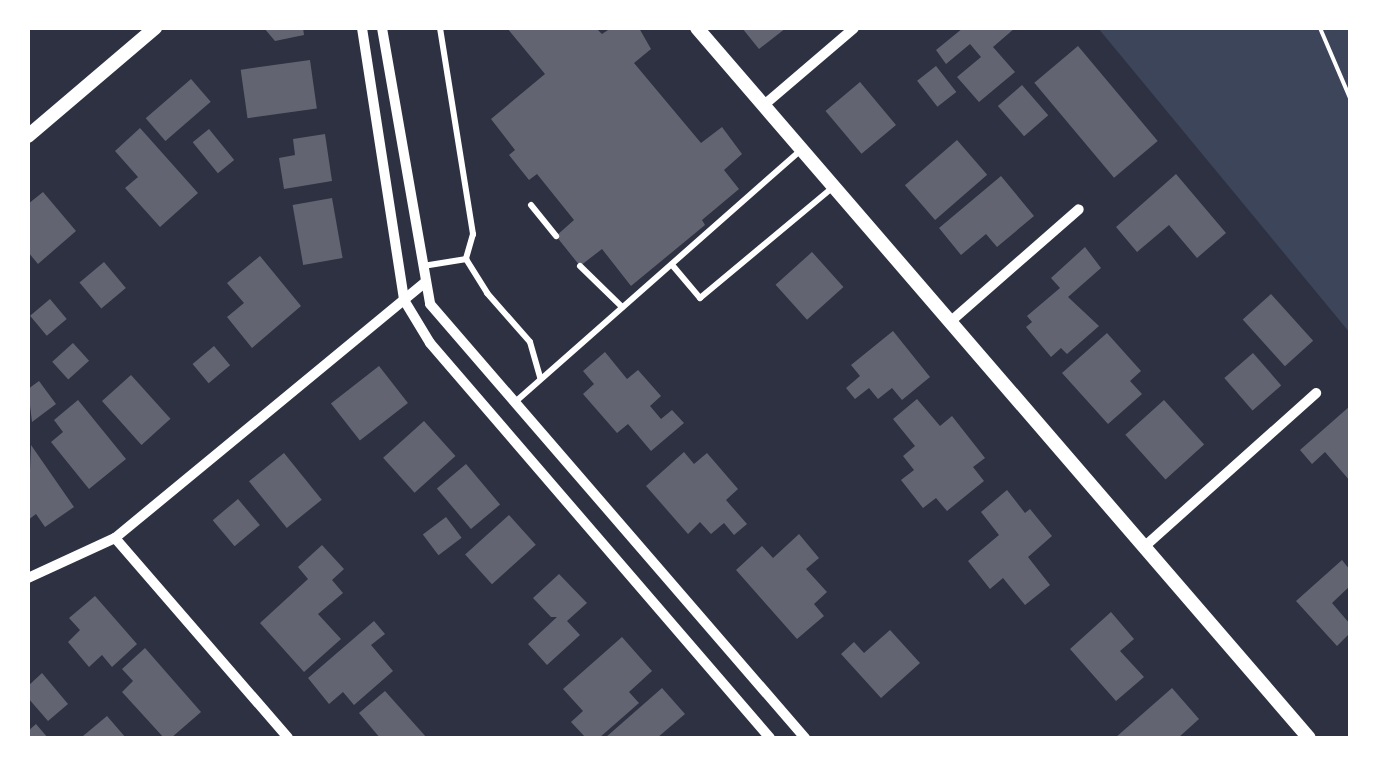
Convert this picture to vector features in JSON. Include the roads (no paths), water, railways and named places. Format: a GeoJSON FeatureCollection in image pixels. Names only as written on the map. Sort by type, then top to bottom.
{"type":"FeatureCollection","features":[{"type":"Feature","properties":{"kind":"street"},"geometry":{"type":"LineString","coordinates":[[28,136],[155,28]]}},
{"type":"Feature","properties":{"kind":"street"},"geometry":{"type":"LineString","coordinates":[[362,28],[404,300],[430,343],[770,738]]}},
{"type":"Feature","properties":{"kind":"street"},"geometry":{"type":"LineString","coordinates":[[382,28],[430,304],[806,738]]}},
{"type":"Feature","properties":{"kind":"street"},"geometry":{"type":"LineString","coordinates":[[697,28],[1309,738]]}},
{"type":"Feature","properties":{"kind":"street"},"geometry":{"type":"LineString","coordinates":[[764,105],[854,28]]}},
{"type":"Feature","properties":{"kind":"street"},"geometry":{"type":"LineString","coordinates":[[950,322],[1080,209]]}},
{"type":"Feature","properties":{"kind":"street"},"geometry":{"type":"LineString","coordinates":[[28,578],[115,538],[424,283]]}},
{"type":"Feature","properties":{"kind":"street"},"geometry":{"type":"LineString","coordinates":[[1144,547],[1316,393]]}},
{"type":"Feature","properties":{"kind":"street"},"geometry":{"type":"LineString","coordinates":[[115,538],[288,738]]}},
{"type":"Feature","properties":{"kind":"lane"},"geometry":{"type":"LineString","coordinates":[[440,28],[473,234],[466,260],[488,294],[530,342],[540,378]]}},
{"type":"Feature","properties":{"kind":"lane"},"geometry":{"type":"LineString","coordinates":[[513,404],[802,150]]}},
{"type":"Feature","properties":{"kind":"lane"},"geometry":{"type":"LineString","coordinates":[[673,266],[700,298],[834,186]]}},
{"type":"Feature","properties":{"kind":"lane"},"geometry":{"type":"LineString","coordinates":[[531,205],[556,236]]}},
{"type":"Feature","properties":{"kind":"lane"},"geometry":{"type":"LineString","coordinates":[[422,266],[466,260]]}},
{"type":"Feature","properties":{"kind":"lane"},"geometry":{"type":"LineString","coordinates":[[580,266],[622,307]]}}]}
